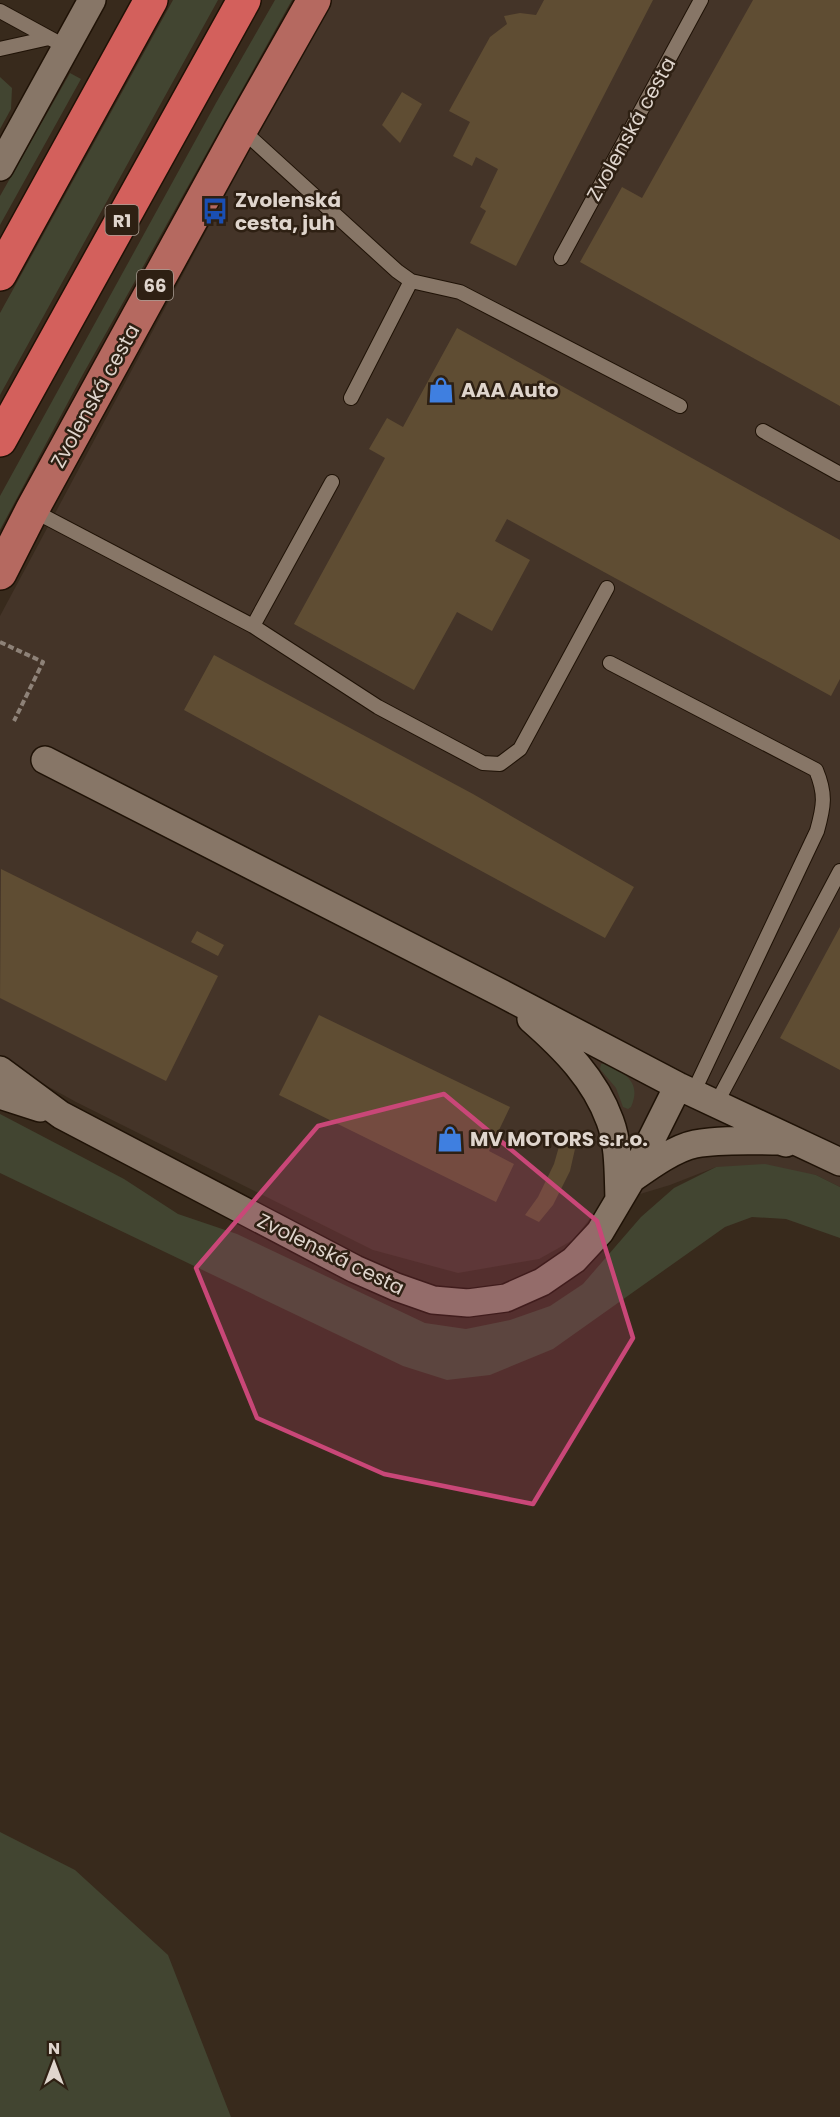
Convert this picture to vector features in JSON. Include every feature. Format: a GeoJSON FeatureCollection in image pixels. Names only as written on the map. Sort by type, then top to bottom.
{"type":"FeatureCollection","features":[{"type":"Feature","properties":{"kind":"highway"},"geometry":{"type":"LineString","coordinates":[[0,274],[151,0]]}},
{"type":"Feature","properties":{"kind":"highway","name":"R1"},"geometry":{"type":"LineString","coordinates":[[0,440],[244,0]]}},
{"type":"Feature","properties":{"kind":"main road","name":"Zvolenská cesta"},"geometry":{"type":"LineString","coordinates":[[0,573],[32,510],[314,0]]}},
{"type":"Feature","properties":{"kind":"street"},"geometry":{"type":"LineString","coordinates":[[0,167],[57,43],[92,0]]}},
{"type":"Feature","properties":{"kind":"street","name":"Zvolenská cesta"},"geometry":{"type":"LineString","coordinates":[[45,760],[696,1094],[840,1162]]}},
{"type":"Feature","properties":{"kind":"street","name":"Zvolenská cesta"},"geometry":{"type":"LineString","coordinates":[[501,993],[547,1032],[577,1064],[594,1088],[610,1122],[626,1189]]}},
{"type":"Feature","properties":{"kind":"street","name":"Zvolenská cesta"},"geometry":{"type":"LineString","coordinates":[[0,1070],[61,1115],[355,1269],[433,1300],[468,1303],[506,1298],[542,1282],[574,1260],[600,1232],[626,1189],[696,1094]]}},
{"type":"Feature","properties":{"kind":"street","name":"Zvolenská cesta"},"geometry":{"type":"LineString","coordinates":[[0,1095],[61,1115]]}},
{"type":"Feature","properties":{"kind":"street","name":"Zvolenská cesta"},"geometry":{"type":"LineString","coordinates":[[626,1189],[654,1163],[693,1145],[780,1141],[812,1149]]}},
{"type":"Feature","properties":{"kind":"lane","name":"Zvolenská cesta"},"geometry":{"type":"LineString","coordinates":[[561,258],[701,0]]}},
{"type":"Feature","properties":{"kind":"lane"},"geometry":{"type":"LineString","coordinates":[[0,10],[57,43]]}},
{"type":"Feature","properties":{"kind":"lane"},"geometry":{"type":"LineString","coordinates":[[0,49],[57,43]]}},
{"type":"Feature","properties":{"kind":"lane"},"geometry":{"type":"LineString","coordinates":[[241,129],[397,271],[411,281],[460,292],[680,406]]}},
{"type":"Feature","properties":{"kind":"lane"},"geometry":{"type":"LineString","coordinates":[[351,398],[411,281]]}},
{"type":"Feature","properties":{"kind":"lane"},"geometry":{"type":"LineString","coordinates":[[762,431],[840,474]]}},
{"type":"Feature","properties":{"kind":"lane"},"geometry":{"type":"LineString","coordinates":[[253,626],[332,482]]}},
{"type":"Feature","properties":{"kind":"lane"},"geometry":{"type":"LineString","coordinates":[[32,510],[253,626],[378,707],[483,763],[500,764],[520,749],[607,588]]}},
{"type":"Feature","properties":{"kind":"lane"},"geometry":{"type":"LineString","coordinates":[[610,663],[816,770],[823,787],[823,808],[817,831],[696,1094]]}},
{"type":"Feature","properties":{"kind":"lane"},"geometry":{"type":"LineString","coordinates":[[696,1094],[840,871]]}},
{"type":"Feature","properties":{"kind":"path"},"geometry":{"type":"LineString","coordinates":[[0,642],[43,662],[14,721]]}},
{"type":"Feature","properties":{"kind":"highlighted area"},"geometry":{"type":"Polygon","coordinates":[[[444,1094],[597,1221],[633,1338],[533,1504],[384,1474],[257,1418],[196,1268],[318,1126],[444,1094]]]}},
{"type":"Feature","properties":{"kind":"shaded area"},"geometry":{"type":"Polygon","coordinates":[[[330,0],[840,0],[840,1187],[816,1175],[716,1167],[670,1185],[600,1206],[573,1240],[539,1259],[458,1273],[373,1250],[76,1102],[0,1060],[0,616],[330,0]]]}},
{"type":"Feature","properties":{"kind":"green space"},"geometry":{"type":"Polygon","coordinates":[[[173,0],[218,0],[0,395],[0,313],[173,0]]]}},
{"type":"Feature","properties":{"kind":"green space"},"geometry":{"type":"Polygon","coordinates":[[[275,0],[292,0],[82,376],[0,530],[0,496],[275,0]]]}},
{"type":"Feature","properties":{"kind":"green space"},"geometry":{"type":"Polygon","coordinates":[[[70,73],[81,79],[0,225],[0,196],[70,73]]]}},
{"type":"Feature","properties":{"kind":"green space"},"geometry":{"type":"Polygon","coordinates":[[[0,77],[12,88],[11,109],[0,129],[0,77]]]}},
{"type":"Feature","properties":{"kind":"green space"},"geometry":{"type":"Polygon","coordinates":[[[605,1063],[625,1075],[633,1085],[634,1098],[628,1109],[623,1107],[616,1088],[600,1069],[601,1064],[605,1063]]]}},
{"type":"Feature","properties":{"kind":"green space"},"geometry":{"type":"Polygon","coordinates":[[[0,1114],[124,1179],[178,1214],[237,1234],[425,1323],[466,1329],[510,1320],[550,1306],[583,1284],[641,1217],[674,1188],[716,1167],[765,1164],[816,1175],[840,1187],[840,1238],[786,1219],[752,1217],[725,1227],[553,1349],[490,1375],[447,1380],[403,1366],[0,1173],[0,1114]]]}},
{"type":"Feature","properties":{"kind":"green space"},"geometry":{"type":"Polygon","coordinates":[[[0,1832],[75,1870],[168,1955],[231,2117],[0,2117],[0,1832]]]}},
{"type":"Feature","properties":{"kind":"building"},"geometry":{"type":"Polygon","coordinates":[[[544,0],[653,0],[516,266],[470,243],[486,211],[480,207],[498,169],[476,157],[472,166],[453,156],[470,122],[449,111],[490,37],[507,24],[504,16],[520,13],[536,15],[544,0]]]}},
{"type":"Feature","properties":{"kind":"building"},"geometry":{"type":"Polygon","coordinates":[[[753,0],[840,0],[840,406],[580,262],[622,187],[642,198],[753,0]]]}},
{"type":"Feature","properties":{"kind":"building"},"geometry":{"type":"Polygon","coordinates":[[[402,92],[422,104],[400,143],[382,125],[402,92]]]}},
{"type":"Feature","properties":{"kind":"building"},"geometry":{"type":"Polygon","coordinates":[[[457,328],[840,540],[840,679],[831,696],[507,519],[495,541],[530,560],[492,631],[457,612],[414,690],[294,624],[385,458],[369,449],[387,418],[403,427],[457,328]]]}},
{"type":"Feature","properties":{"kind":"building"},"geometry":{"type":"Polygon","coordinates":[[[214,655],[473,794],[634,887],[605,938],[184,710],[214,655]]]}},
{"type":"Feature","properties":{"kind":"building"},"geometry":{"type":"Polygon","coordinates":[[[1,869],[218,976],[166,1081],[0,998],[1,869]]]}},
{"type":"Feature","properties":{"kind":"building"},"geometry":{"type":"Polygon","coordinates":[[[840,927],[840,1070],[780,1038],[840,927]]]}},
{"type":"Feature","properties":{"kind":"building"},"geometry":{"type":"Polygon","coordinates":[[[197,931],[224,945],[218,956],[191,942],[197,931]]]}},
{"type":"Feature","properties":{"kind":"building"},"geometry":{"type":"Polygon","coordinates":[[[319,1015],[510,1107],[489,1151],[514,1164],[496,1202],[279,1095],[319,1015]]]}},
{"type":"Feature","properties":{"kind":"building"},"geometry":{"type":"Polygon","coordinates":[[[560,1143],[575,1149],[570,1171],[553,1205],[539,1222],[525,1215],[538,1197],[554,1164],[560,1143]]]}},
{"type":"Feature","properties":{"kind":"place","name":"Zvolenská cesta, juh"},"geometry":{"type":"Point","coordinates":[215,211]}},
{"type":"Feature","properties":{"kind":"place","name":"AAA Auto"},"geometry":{"type":"Point","coordinates":[441,390]}},
{"type":"Feature","properties":{"kind":"place","name":"MV MOTORS s.r.o."},"geometry":{"type":"Point","coordinates":[450,1139]}}]}
